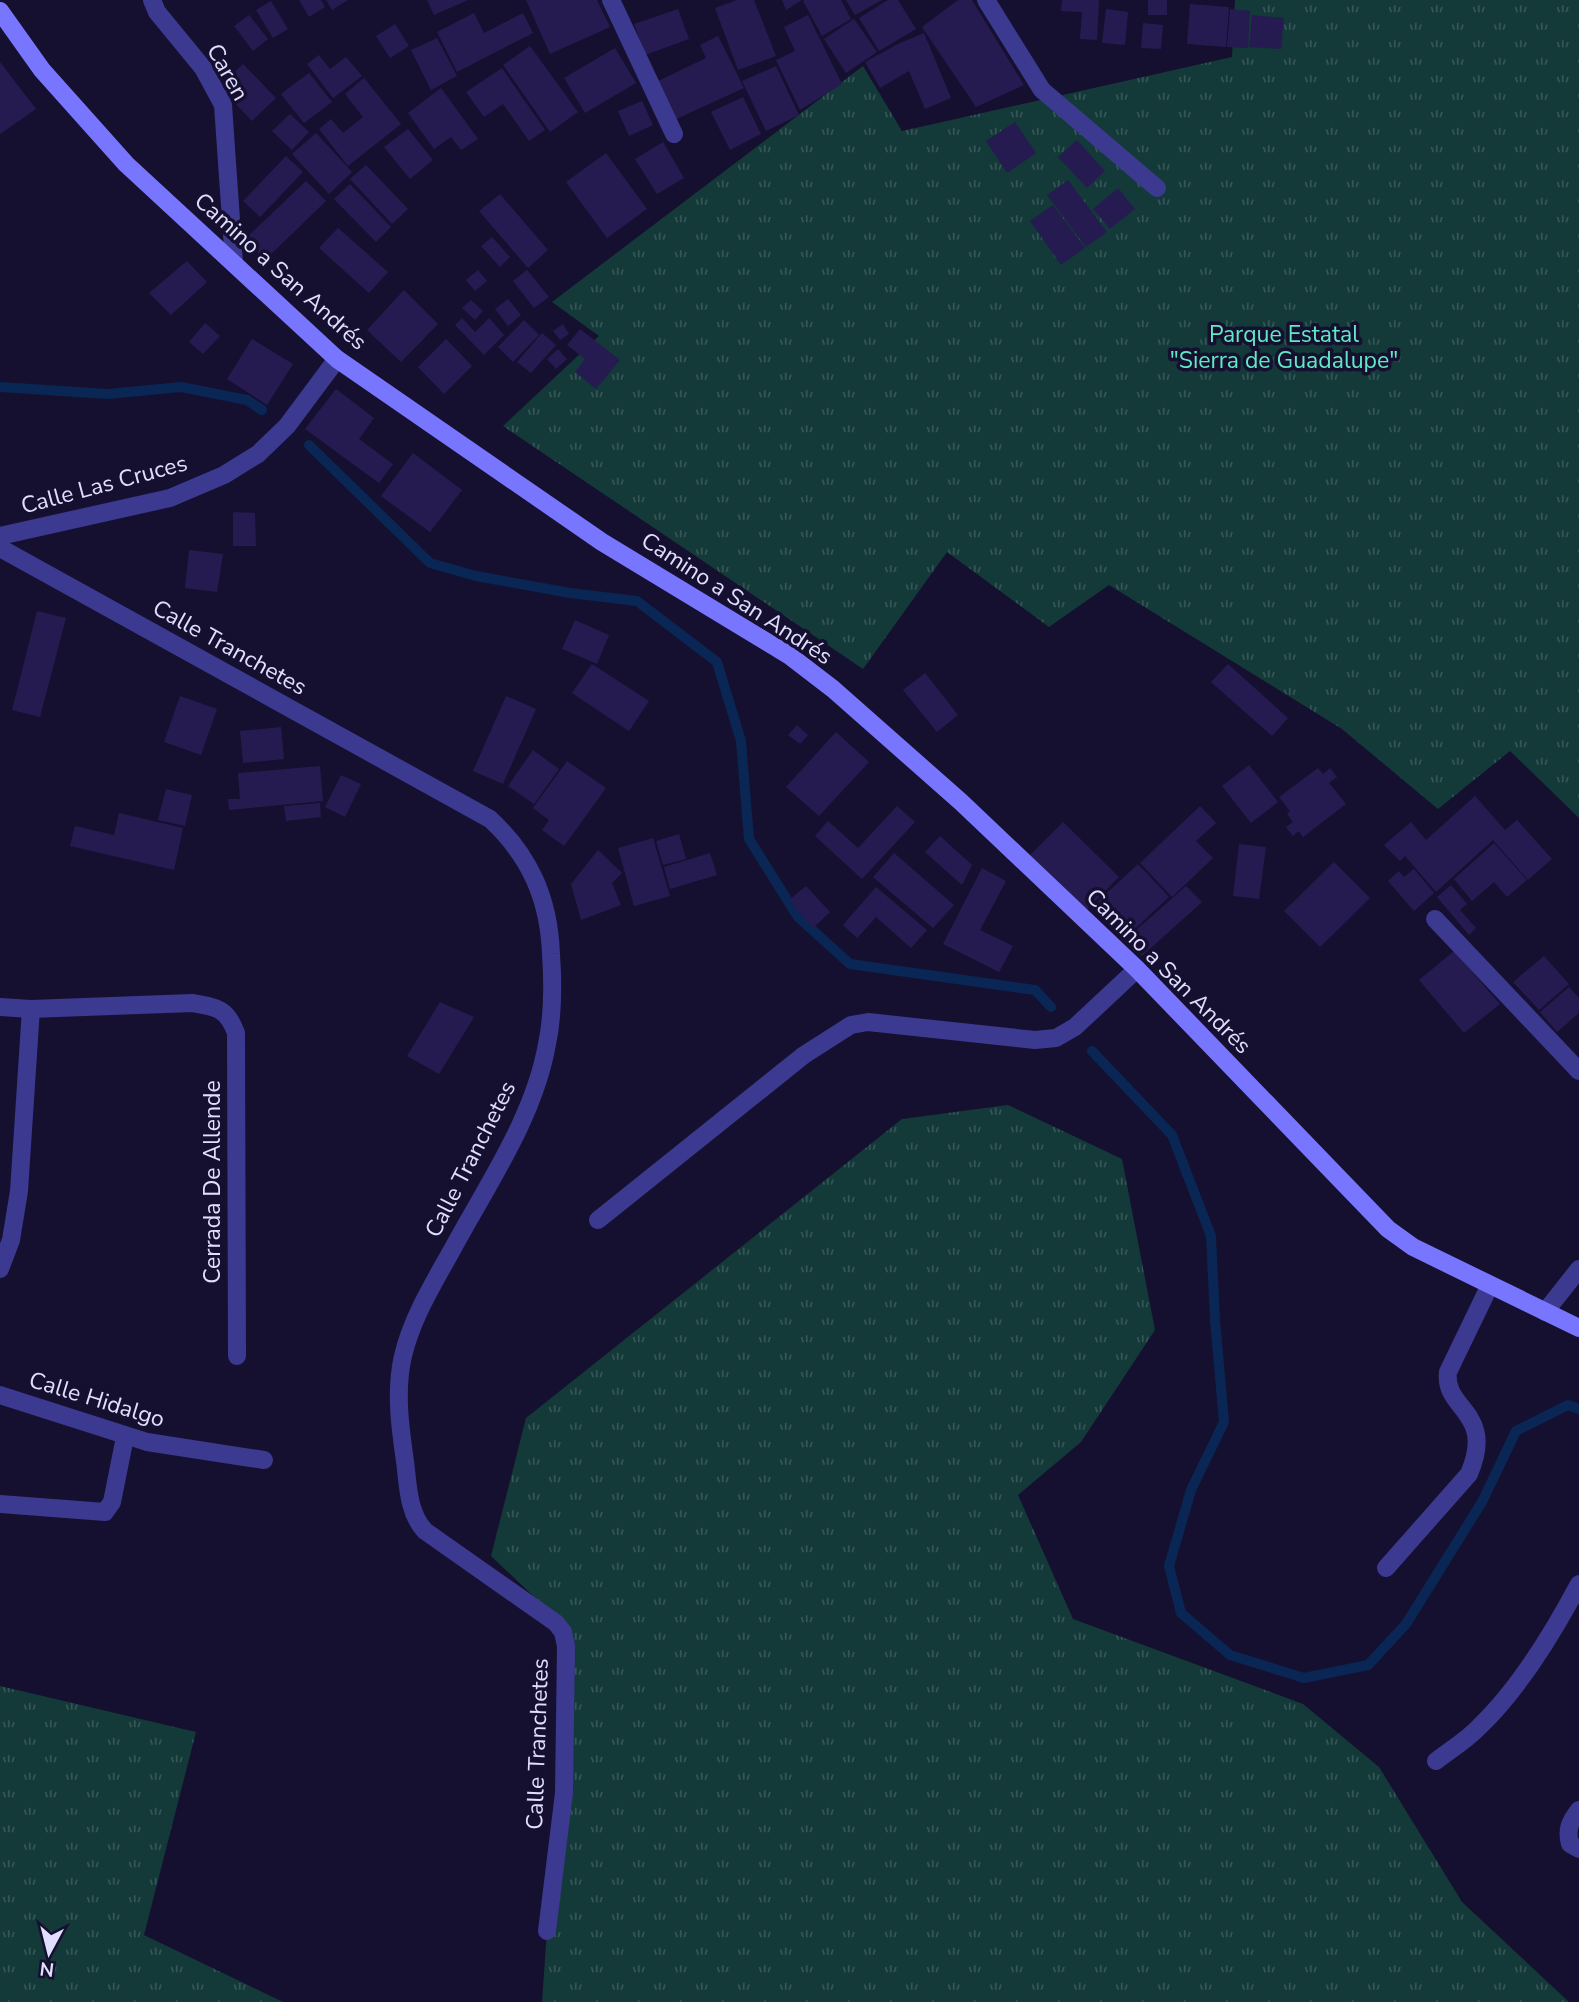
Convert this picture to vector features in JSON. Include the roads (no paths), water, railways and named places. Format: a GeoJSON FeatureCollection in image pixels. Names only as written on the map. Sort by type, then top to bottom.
{"type":"FeatureCollection","features":[{"type":"Feature","properties":{"kind":"street","name":"Caren"},"geometry":{"type":"LineString","coordinates":[[152,0],[157,12],[203,68],[223,105],[234,263]]}},
{"type":"Feature","properties":{"kind":"street"},"geometry":{"type":"LineString","coordinates":[[611,0],[674,134]]}},
{"type":"Feature","properties":{"kind":"street"},"geometry":{"type":"LineString","coordinates":[[986,0],[1042,90],[1157,188]]}},
{"type":"Feature","properties":{"kind":"street","name":"Camino a San Andrés"},"geometry":{"type":"LineString","coordinates":[[0,11],[42,70],[125,164],[337,359],[602,542],[790,656],[833,689],[961,802],[1137,968],[1388,1229],[1413,1247],[1579,1328]]}},
{"type":"Feature","properties":{"kind":"street","name":"Calle Las Cruces"},"geometry":{"type":"LineString","coordinates":[[0,536],[170,498],[224,475],[258,454],[287,426],[337,359]]}},
{"type":"Feature","properties":{"kind":"street","name":"Calle Tranchetes"},"geometry":{"type":"LineString","coordinates":[[0,548],[490,818],[509,836],[536,881],[550,924],[552,972],[547,1044],[530,1102],[512,1140],[417,1313],[403,1356],[399,1391],[404,1459],[416,1522],[556,1623],[563,1632],[566,1646],[564,1793],[547,1931]]}},
{"type":"Feature","properties":{"kind":"street"},"geometry":{"type":"LineString","coordinates":[[1435,919],[1579,1071]]}},
{"type":"Feature","properties":{"kind":"street"},"geometry":{"type":"LineString","coordinates":[[598,1220],[804,1055],[851,1025],[868,1022],[1035,1040],[1056,1038],[1075,1027],[1137,968]]}},
{"type":"Feature","properties":{"kind":"street","name":"Cerrada De Allende"},"geometry":{"type":"LineString","coordinates":[[31,1009],[192,1003],[223,1011],[231,1019],[236,1033],[237,1356]]}},
{"type":"Feature","properties":{"kind":"street"},"geometry":{"type":"LineString","coordinates":[[0,1007],[31,1009],[19,1191],[11,1240],[0,1269]]}},
{"type":"Feature","properties":{"kind":"street"},"geometry":{"type":"LineString","coordinates":[[1545,1312],[1579,1269]]}},
{"type":"Feature","properties":{"kind":"street"},"geometry":{"type":"LineString","coordinates":[[1386,1568],[1469,1474],[1475,1461],[1477,1428],[1450,1390],[1447,1381],[1448,1372],[1490,1285]]}},
{"type":"Feature","properties":{"kind":"street","name":"Calle Hidalgo"},"geometry":{"type":"LineString","coordinates":[[0,1395],[125,1437],[264,1460]]}},
{"type":"Feature","properties":{"kind":"street"},"geometry":{"type":"LineString","coordinates":[[0,1504],[105,1512],[112,1502],[125,1437]]}},
{"type":"Feature","properties":{"kind":"street"},"geometry":{"type":"LineString","coordinates":[[1436,1761],[1479,1727],[1503,1700],[1553,1632],[1579,1584]]}},
{"type":"Feature","properties":{"kind":"street"},"geometry":{"type":"LineString","coordinates":[[1574,1846],[1566,1832],[1579,1810]]}},
{"type":"Feature","properties":{"kind":"waterway"},"geometry":{"type":"LineString","coordinates":[[0,387],[108,394],[181,387],[247,400],[262,410]]}},
{"type":"Feature","properties":{"kind":"waterway"},"geometry":{"type":"LineString","coordinates":[[309,445],[430,563],[476,576],[570,593],[637,601],[717,662],[741,741],[749,839],[798,917],[850,964],[1035,990],[1051,1007]]}},
{"type":"Feature","properties":{"kind":"waterway"},"geometry":{"type":"LineString","coordinates":[[1092,1051],[1172,1135],[1211,1236],[1224,1422],[1191,1490],[1169,1566],[1181,1613],[1230,1655],[1304,1678],[1368,1665],[1406,1624],[1482,1502],[1516,1431],[1568,1405],[1579,1409]]}},
{"type":"Feature","properties":{"kind":"park label","name":"Parque Estatal \"Sierra de Guadalupe\""},"geometry":{"type":"Point","coordinates":[1284,347]}}]}
